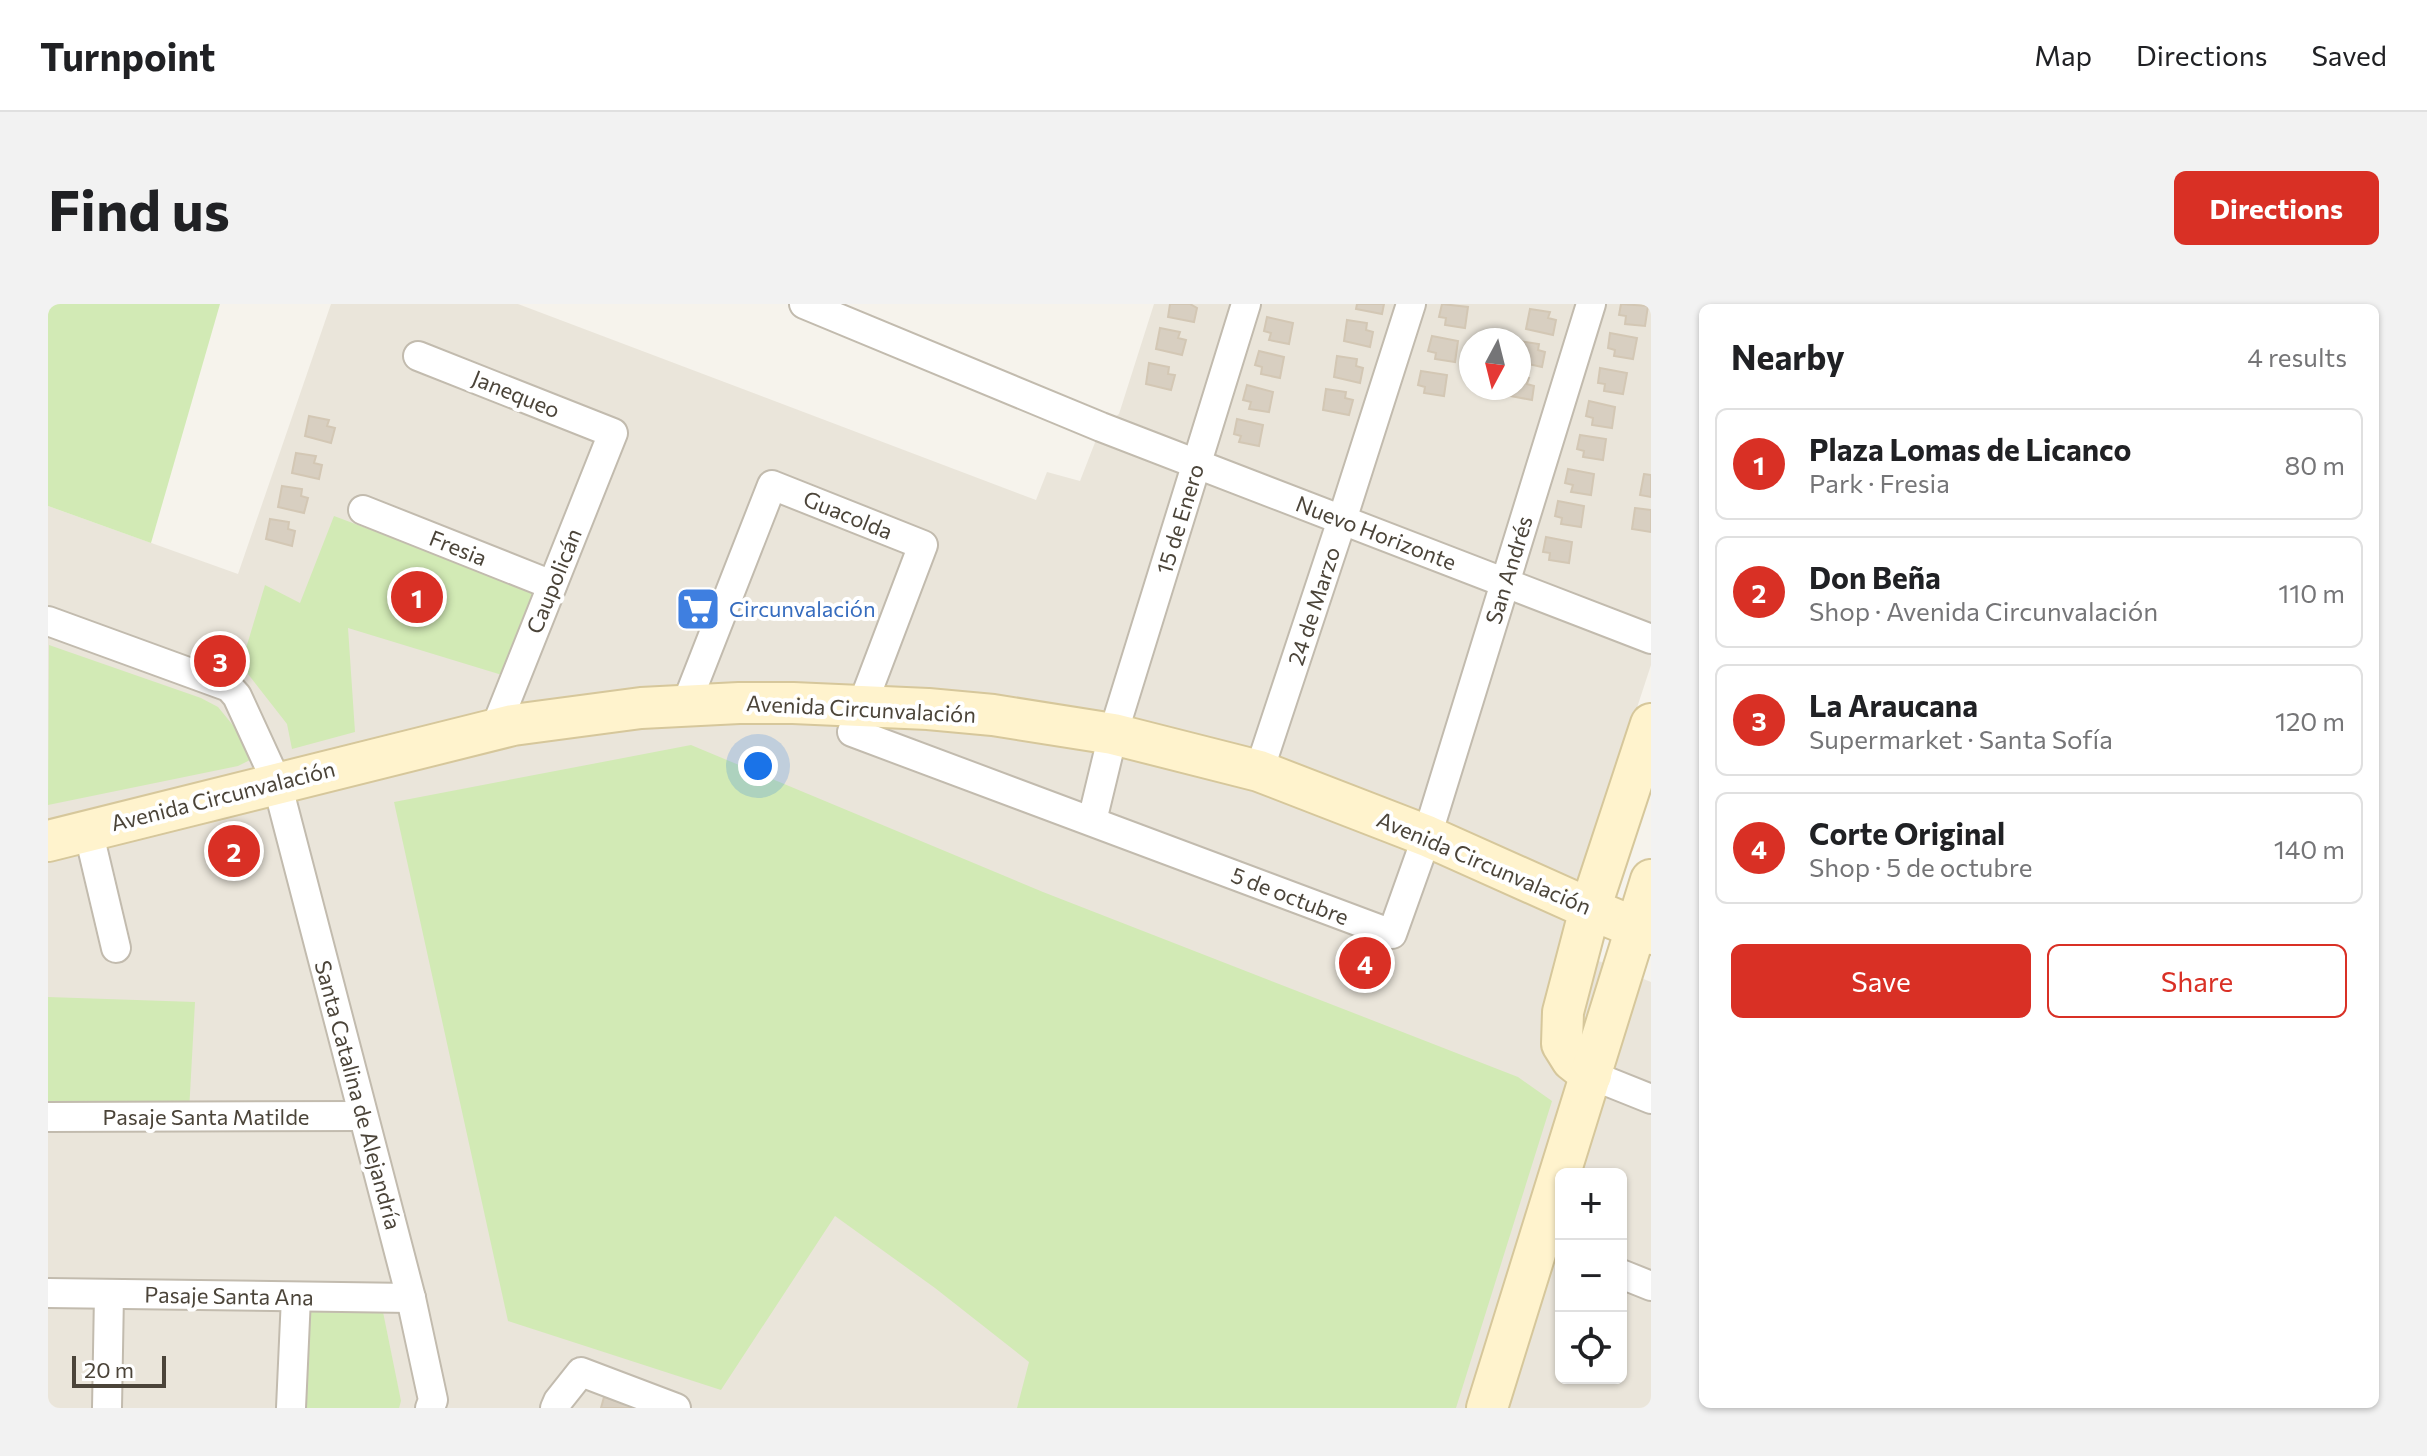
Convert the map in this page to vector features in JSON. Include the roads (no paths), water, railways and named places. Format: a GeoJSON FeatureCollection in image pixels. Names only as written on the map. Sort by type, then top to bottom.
{"type":"FeatureCollection","features":[{"type":"Feature","properties":{"kind":"main road","name":"Avenida Circunvalación"},"geometry":{"type":"LineString","coordinates":[[48,841],[495,729],[641,708],[793,703],[857,719],[993,715],[1150,741],[1259,771],[1427,836],[1644,931]]}},
{"type":"Feature","properties":{"kind":"main road"},"geometry":{"type":"LineString","coordinates":[[1591,1075],[1572,1060],[1562,1044],[1563,1012],[1590,909],[1651,724]]}},
{"type":"Feature","properties":{"kind":"main road"},"geometry":{"type":"LineString","coordinates":[[1498,1405],[1550,1246],[1591,1075],[1644,931],[1651,880]]}},
{"type":"Feature","properties":{"kind":"street","name":"Nuevo Horizonte"},"geometry":{"type":"LineString","coordinates":[[804,304],[1101,427],[1651,639]]}},
{"type":"Feature","properties":{"kind":"street","name":"15 de Enero"},"geometry":{"type":"LineString","coordinates":[[1113,734],[1246,304]]}},
{"type":"Feature","properties":{"kind":"street","name":"24 de Marzo"},"geometry":{"type":"LineString","coordinates":[[1259,771],[1411,304]]}},
{"type":"Feature","properties":{"kind":"street","name":"San Andrés"},"geometry":{"type":"LineString","coordinates":[[1427,836],[1591,304]]}},
{"type":"Feature","properties":{"kind":"street","name":"Janequeo"},"geometry":{"type":"LineString","coordinates":[[418,356],[613,433]]}},
{"type":"Feature","properties":{"kind":"street","name":"Caupolicán"},"geometry":{"type":"LineString","coordinates":[[495,729],[613,433]]}},
{"type":"Feature","properties":{"kind":"street","name":"Guacolda"},"geometry":{"type":"LineString","coordinates":[[685,707],[772,485],[923,545],[857,719]]}},
{"type":"Feature","properties":{"kind":"street","name":"Fresia"},"geometry":{"type":"LineString","coordinates":[[363,510],[552,585]]}},
{"type":"Feature","properties":{"kind":"street","name":"Santa Catalina de Alejandría"},"geometry":{"type":"LineString","coordinates":[[48,621],[229,687],[237,696],[277,783],[411,1298],[433,1400],[430,1408]]}},
{"type":"Feature","properties":{"kind":"street","name":"5 de octubre"},"geometry":{"type":"LineString","coordinates":[[857,719],[1092,821],[1392,934],[1427,836]]}},
{"type":"Feature","properties":{"kind":"street"},"geometry":{"type":"LineString","coordinates":[[1092,821],[1113,734]]}},
{"type":"Feature","properties":{"kind":"street"},"geometry":{"type":"LineString","coordinates":[[88,830],[116,948]]}},
{"type":"Feature","properties":{"kind":"street"},"geometry":{"type":"LineString","coordinates":[[1591,1075],[1651,1099]]}},
{"type":"Feature","properties":{"kind":"street","name":"Pasaje Santa Matilde"},"geometry":{"type":"LineString","coordinates":[[48,1117],[363,1116]]}},
{"type":"Feature","properties":{"kind":"street"},"geometry":{"type":"LineString","coordinates":[[1627,1276],[1651,1286]]}},
{"type":"Feature","properties":{"kind":"street","name":"Pasaje Santa Ana"},"geometry":{"type":"LineString","coordinates":[[48,1293],[411,1298]]}},
{"type":"Feature","properties":{"kind":"street"},"geometry":{"type":"LineString","coordinates":[[107,1408],[109,1294]]}},
{"type":"Feature","properties":{"kind":"street"},"geometry":{"type":"LineString","coordinates":[[291,1408],[296,1297]]}},
{"type":"Feature","properties":{"kind":"street"},"geometry":{"type":"LineString","coordinates":[[555,1408],[581,1372],[676,1408]]}},
{"type":"Feature","properties":{"kind":"place","name":"Plaza Lomas de Licanco"},"geometry":{"type":"Point","coordinates":[417,597]}},
{"type":"Feature","properties":{"kind":"place","name":"Circunvalación"},"geometry":{"type":"Point","coordinates":[698,609]}},
{"type":"Feature","properties":{"kind":"place","name":"La Araucana"},"geometry":{"type":"Point","coordinates":[220,661]}},
{"type":"Feature","properties":{"kind":"place","name":"Don Beña"},"geometry":{"type":"Point","coordinates":[234,851]}},
{"type":"Feature","properties":{"kind":"place","name":"Corte Original"},"geometry":{"type":"Point","coordinates":[1365,963]}}]}
